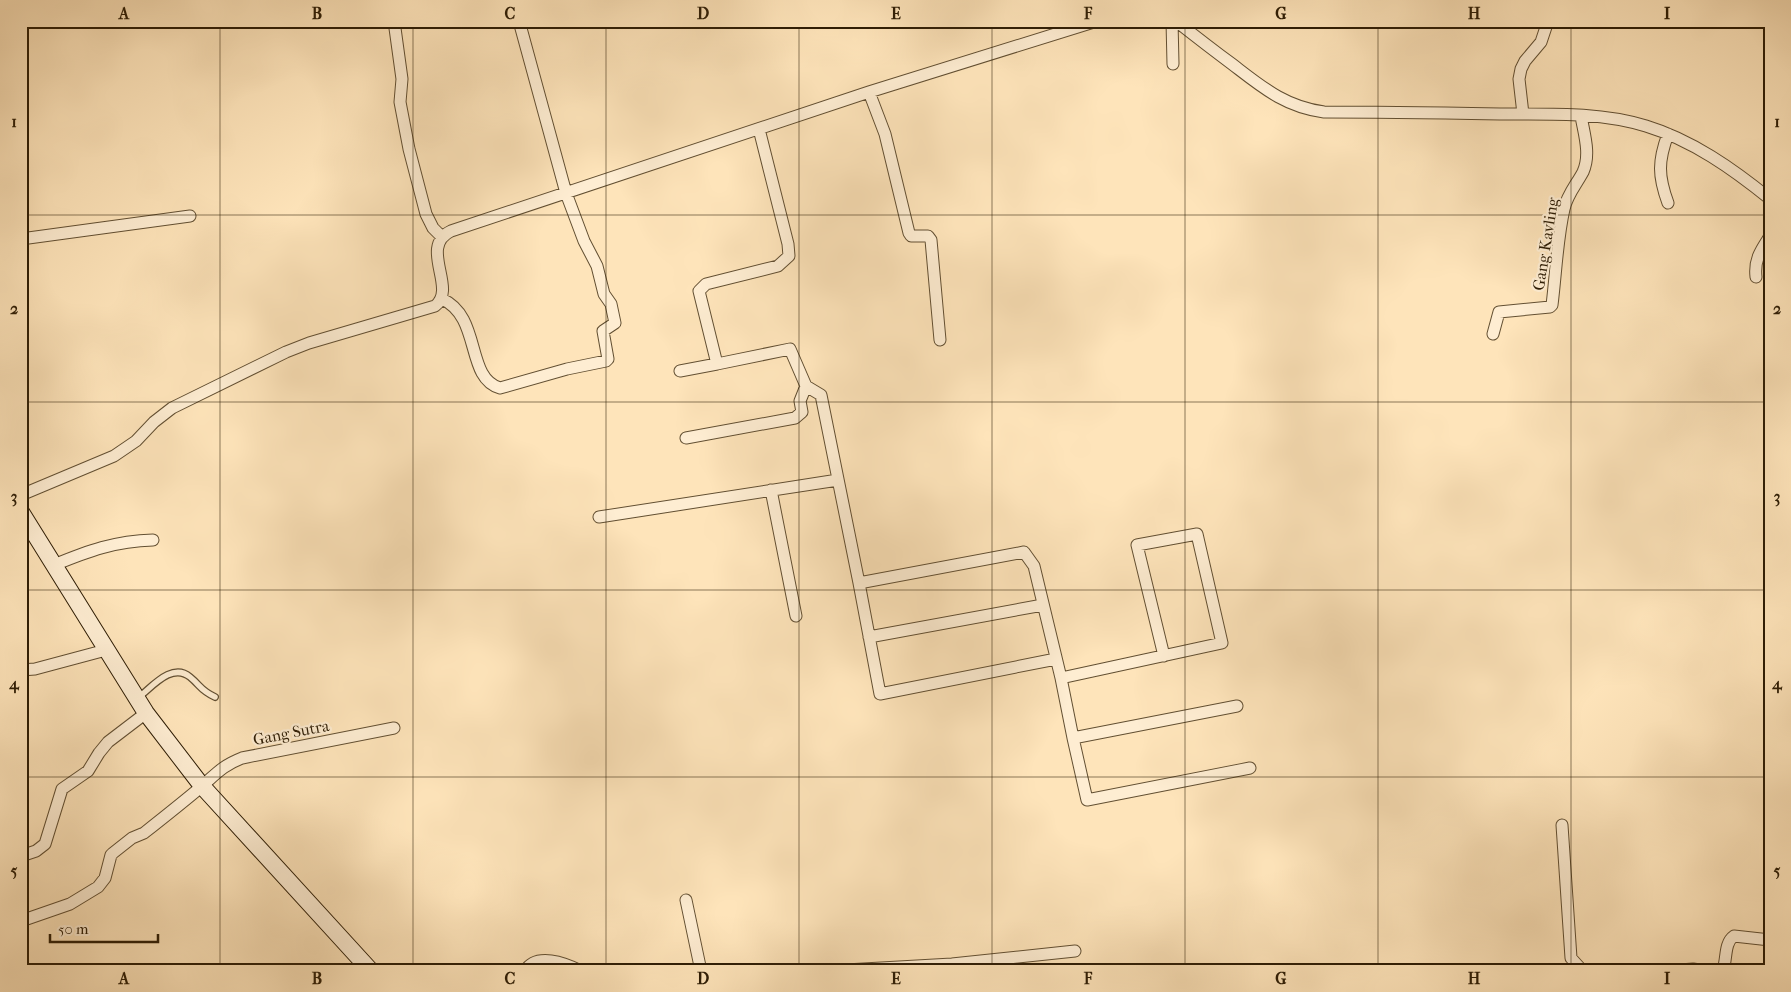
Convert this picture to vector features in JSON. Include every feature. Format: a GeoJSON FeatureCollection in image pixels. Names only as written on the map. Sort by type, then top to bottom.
{"type":"FeatureCollection","features":[{"type":"Feature","properties":{"kind":"main road"},"geometry":{"type":"LineString","coordinates":[[21,512],[146,713],[202,786],[371,971]]}},
{"type":"Feature","properties":{"kind":"street"},"geometry":{"type":"LineString","coordinates":[[394,21],[402,79],[400,102],[409,149],[426,214],[433,228],[442,237]]}},
{"type":"Feature","properties":{"kind":"street"},"geometry":{"type":"LineString","coordinates":[[442,299],[453,306],[463,318],[481,373],[494,386],[500,388],[567,369],[608,360],[604,331],[615,323],[611,304],[604,294],[597,266],[584,241],[566,193],[519,21]]}},
{"type":"Feature","properties":{"kind":"street"},"geometry":{"type":"LineString","coordinates":[[21,495],[114,456],[136,441],[154,422],[172,408],[286,352],[309,343],[430,309],[442,299],[437,247],[442,237],[451,231],[869,92],[1098,21]]}},
{"type":"Feature","properties":{"kind":"street"},"geometry":{"type":"LineString","coordinates":[[1172,21],[1173,64]]}},
{"type":"Feature","properties":{"kind":"street"},"geometry":{"type":"LineString","coordinates":[[1176,21],[1262,87],[1277,97],[1308,110],[1324,112],[1523,114],[1626,120],[1668,134],[1714,159],[1737,173],[1770,199]]}},
{"type":"Feature","properties":{"kind":"street"},"geometry":{"type":"LineString","coordinates":[[1523,114],[1519,79],[1521,69],[1525,61],[1541,42],[1548,21]]}},
{"type":"Feature","properties":{"kind":"street"},"geometry":{"type":"LineString","coordinates":[[869,92],[885,134],[908,233],[911,236],[928,236],[931,240],[940,340]]}},
{"type":"Feature","properties":{"kind":"street","name":"Gang Kavling"},"geometry":{"type":"LineString","coordinates":[[1493,334],[1499,312],[1550,307],[1552,305],[1564,210],[1569,193],[1583,171],[1586,161],[1587,151],[1580,116]]}},
{"type":"Feature","properties":{"kind":"street"},"geometry":{"type":"LineString","coordinates":[[717,364],[700,292],[706,284],[778,266],[789,256],[788,244],[759,129]]}},
{"type":"Feature","properties":{"kind":"street"},"geometry":{"type":"LineString","coordinates":[[1668,134],[1660,158],[1661,182],[1668,203]]}},
{"type":"Feature","properties":{"kind":"street"},"geometry":{"type":"LineString","coordinates":[[21,240],[190,216]]}},
{"type":"Feature","properties":{"kind":"street"},"geometry":{"type":"LineString","coordinates":[[1756,277],[1755,268],[1758,254],[1770,236]]}},
{"type":"Feature","properties":{"kind":"street"},"geometry":{"type":"LineString","coordinates":[[680,371],[790,349],[806,386],[821,395],[880,694],[1056,660]]}},
{"type":"Feature","properties":{"kind":"street"},"geometry":{"type":"LineString","coordinates":[[794,418],[802,412],[800,401],[806,386]]}},
{"type":"Feature","properties":{"kind":"street"},"geometry":{"type":"LineString","coordinates":[[686,438],[824,412]]}},
{"type":"Feature","properties":{"kind":"street"},"geometry":{"type":"LineString","coordinates":[[599,517],[838,480]]}},
{"type":"Feature","properties":{"kind":"street"},"geometry":{"type":"LineString","coordinates":[[771,490],[796,616]]}},
{"type":"Feature","properties":{"kind":"street"},"geometry":{"type":"LineString","coordinates":[[1061,678],[1164,656],[1222,642],[1198,534],[1137,545],[1164,656]]}},
{"type":"Feature","properties":{"kind":"street"},"geometry":{"type":"LineString","coordinates":[[54,565],[108,545],[152,540]]}},
{"type":"Feature","properties":{"kind":"street"},"geometry":{"type":"LineString","coordinates":[[859,583],[1024,552],[1034,566],[1061,678],[1087,800],[1250,768]]}},
{"type":"Feature","properties":{"kind":"street"},"geometry":{"type":"LineString","coordinates":[[869,638],[1043,605]]}},
{"type":"Feature","properties":{"kind":"street"},"geometry":{"type":"LineString","coordinates":[[21,670],[35,670],[106,650]]}},
{"type":"Feature","properties":{"kind":"street"},"geometry":{"type":"LineString","coordinates":[[1073,738],[1237,706]]}},
{"type":"Feature","properties":{"kind":"street"},"geometry":{"type":"LineString","coordinates":[[21,856],[36,851],[45,844],[62,789],[88,771],[108,742],[146,713]]}},
{"type":"Feature","properties":{"kind":"street","name":"Gang Sutra"},"geometry":{"type":"LineString","coordinates":[[21,921],[70,904],[98,887],[105,878],[113,853],[132,838],[144,833],[202,786],[217,771],[228,764],[242,758],[394,728]]}},
{"type":"Feature","properties":{"kind":"street"},"geometry":{"type":"LineString","coordinates":[[1562,826],[1571,958],[1581,969],[1594,971]]}},
{"type":"Feature","properties":{"kind":"street"},"geometry":{"type":"LineString","coordinates":[[686,900],[701,971]]}},
{"type":"Feature","properties":{"kind":"street"},"geometry":{"type":"LineString","coordinates":[[1721,971],[1725,965],[1729,940],[1734,936],[1770,940]]}},
{"type":"Feature","properties":{"kind":"street"},"geometry":{"type":"LineString","coordinates":[[828,971],[952,964],[1075,951]]}},
{"type":"Feature","properties":{"kind":"street"},"geometry":{"type":"LineString","coordinates":[[525,971],[528,966],[539,960],[558,962],[581,971]]}},
{"type":"Feature","properties":{"kind":"street"},"geometry":{"type":"LineString","coordinates":[[1667,971],[1692,969],[1706,971]]}},
{"type":"Feature","properties":{"kind":"lane"},"geometry":{"type":"LineString","coordinates":[[137,699],[162,678],[170,673],[177,672],[184,673],[203,692],[215,696]]}}]}
